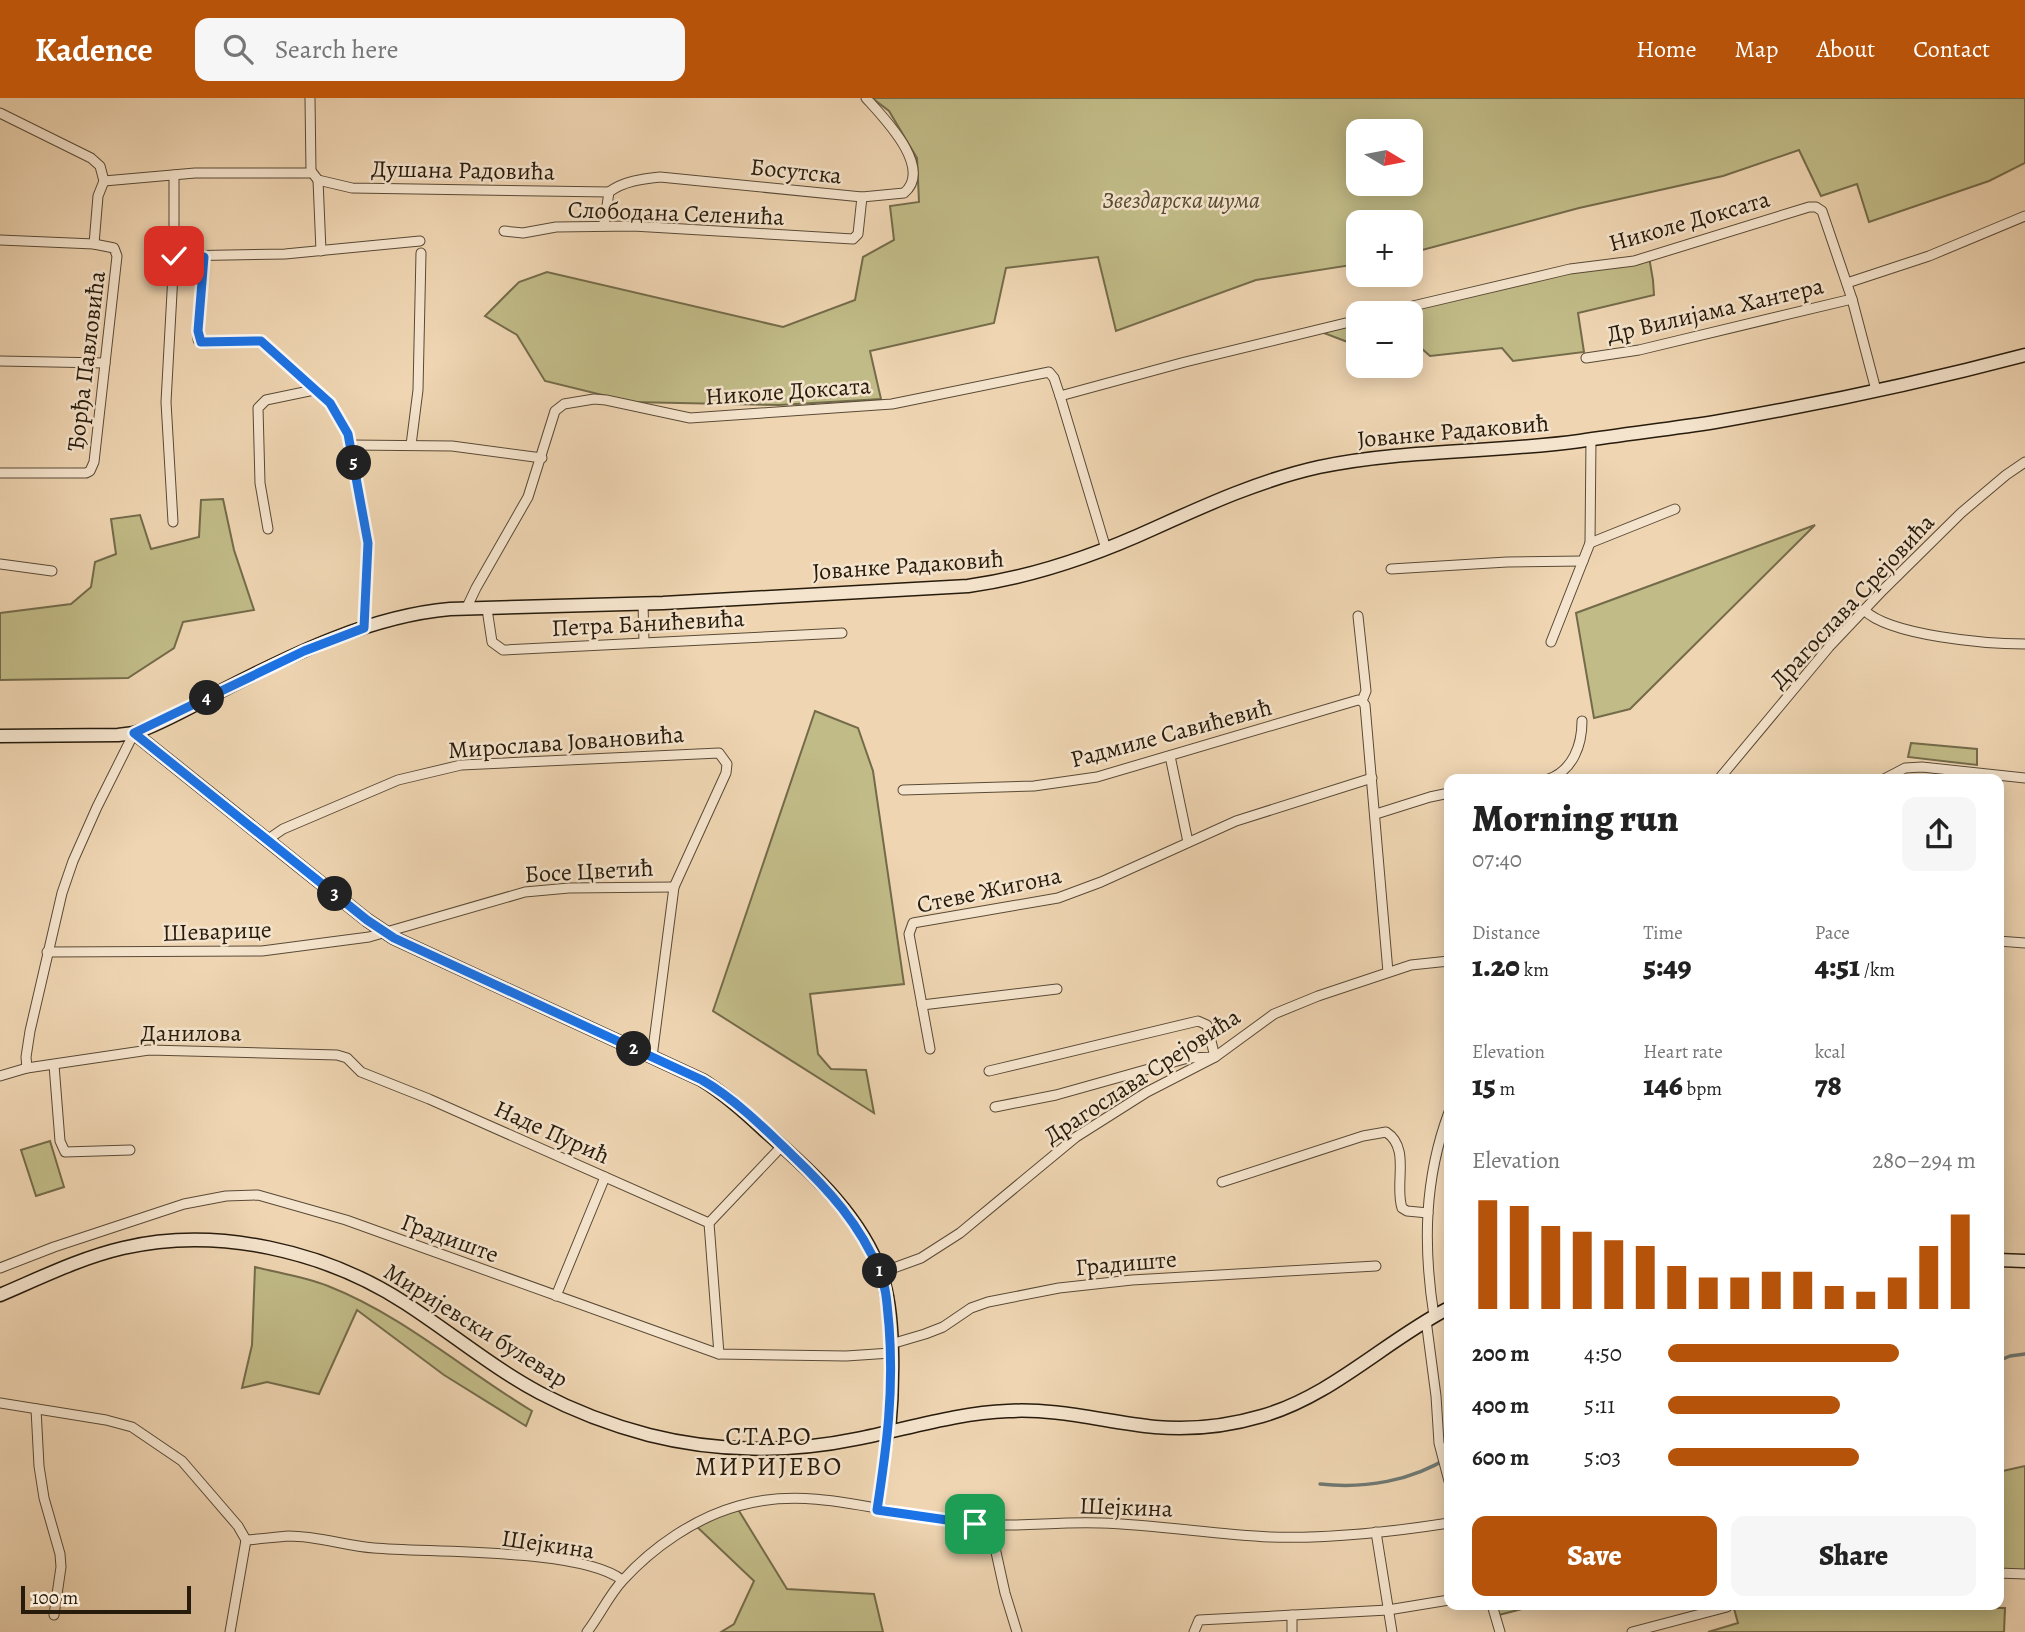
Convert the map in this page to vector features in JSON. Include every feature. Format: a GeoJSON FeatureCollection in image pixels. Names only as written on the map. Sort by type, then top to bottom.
{"type":"FeatureCollection","features":[{"type":"Feature","properties":{"kind":"main road","name":"Јованке Радаковић"},"geometry":{"type":"LineString","coordinates":[[0,736],[134,733],[304,651],[364,628],[416,614],[968,586],[1023,577],[1106,549],[1226,496],[1314,468],[1376,457],[1548,444],[1714,422],[1944,376],[2025,355]]}},
{"type":"Feature","properties":{"kind":"main road"},"geometry":{"type":"LineString","coordinates":[[134,733],[386,933],[711,1085],[782,1146],[821,1183],[855,1225],[880,1273],[886,1293],[891,1349],[892,1397],[889,1432]]}},
{"type":"Feature","properties":{"kind":"main road","name":"Миријевски булевар"},"geometry":{"type":"LineString","coordinates":[[0,1295],[74,1264],[133,1246],[200,1241],[252,1245],[302,1256],[363,1279],[407,1304],[540,1393],[592,1417],[640,1432],[708,1446],[755,1449],[822,1445],[959,1416],[1011,1410],[1052,1411],[1156,1427],[1234,1423],[1296,1405],[1444,1311]]}},
{"type":"Feature","properties":{"kind":"main road"},"geometry":{"type":"LineString","coordinates":[[2004,1261],[2025,1261]]}},
{"type":"Feature","properties":{"kind":"street"},"geometry":{"type":"LineString","coordinates":[[310,98],[312,171],[318,180],[321,251]]}},
{"type":"Feature","properties":{"kind":"street","name":"Босутска"},"geometry":{"type":"LineString","coordinates":[[609,191],[624,183],[660,177],[862,197],[904,193],[913,179],[912,164],[902,142],[866,98]]}},
{"type":"Feature","properties":{"kind":"street"},"geometry":{"type":"LineString","coordinates":[[0,113],[91,158],[100,166],[104,181],[98,196],[94,244],[0,240]]}},
{"type":"Feature","properties":{"kind":"street"},"geometry":{"type":"LineString","coordinates":[[104,181],[174,175],[312,171]]}},
{"type":"Feature","properties":{"kind":"street"},"geometry":{"type":"LineString","coordinates":[[173,522],[166,402],[174,256],[174,175]]}},
{"type":"Feature","properties":{"kind":"street","name":"Душана Радовића"},"geometry":{"type":"LineString","coordinates":[[318,180],[331,185],[358,188],[609,191]]}},
{"type":"Feature","properties":{"kind":"street"},"geometry":{"type":"LineString","coordinates":[[604,226],[609,191]]}},
{"type":"Feature","properties":{"kind":"street","name":"Слободана Селенића"},"geometry":{"type":"LineString","coordinates":[[504,231],[523,233],[556,227],[661,226],[855,238],[858,234],[862,197]]}},
{"type":"Feature","properties":{"kind":"street","name":"Николе Доксата"},"geometry":{"type":"LineString","coordinates":[[1423,304],[1570,269],[1634,261],[1809,206],[1816,207],[1822,211],[1847,283],[1876,390]]}},
{"type":"Feature","properties":{"kind":"street"},"geometry":{"type":"LineString","coordinates":[[1847,283],[1929,256],[2025,216]]}},
{"type":"Feature","properties":{"kind":"street"},"geometry":{"type":"LineString","coordinates":[[174,256],[321,251],[420,241]]}},
{"type":"Feature","properties":{"kind":"street","name":"Ђорђа Павловића"},"geometry":{"type":"LineString","coordinates":[[0,473],[86,473],[94,462],[117,256],[112,247],[94,244]]}},
{"type":"Feature","properties":{"kind":"street"},"geometry":{"type":"LineString","coordinates":[[411,445],[418,390],[421,253]]}},
{"type":"Feature","properties":{"kind":"street"},"geometry":{"type":"LineString","coordinates":[[204,257],[198,340],[203,343],[261,341],[336,410],[345,426],[351,445],[369,554],[364,628]]}},
{"type":"Feature","properties":{"kind":"street","name":"Др Вилијама Хантера"},"geometry":{"type":"LineString","coordinates":[[1586,358],[1639,350],[1852,299]]}},
{"type":"Feature","properties":{"kind":"street"},"geometry":{"type":"LineString","coordinates":[[1060,396],[1346,323]]}},
{"type":"Feature","properties":{"kind":"street"},"geometry":{"type":"LineString","coordinates":[[0,361],[105,363]]}},
{"type":"Feature","properties":{"kind":"street","name":"Николе Доксата"},"geometry":{"type":"LineString","coordinates":[[466,610],[528,497],[556,409],[564,404],[584,400],[606,400],[690,418],[892,404],[1049,372],[1055,378],[1106,549]]}},
{"type":"Feature","properties":{"kind":"street"},"geometry":{"type":"LineString","coordinates":[[268,528],[260,483],[258,408],[266,400],[314,390]]}},
{"type":"Feature","properties":{"kind":"street"},"geometry":{"type":"LineString","coordinates":[[1551,642],[1590,543],[1591,439]]}},
{"type":"Feature","properties":{"kind":"street"},"geometry":{"type":"LineString","coordinates":[[351,445],[478,449],[541,458]]}},
{"type":"Feature","properties":{"kind":"street","name":"Драгослава Срејовића"},"geometry":{"type":"LineString","coordinates":[[1723,774],[1829,647],[1864,610],[1961,513],[2025,462]]}},
{"type":"Feature","properties":{"kind":"street"},"geometry":{"type":"LineString","coordinates":[[1590,543],[1675,509]]}},
{"type":"Feature","properties":{"kind":"street"},"geometry":{"type":"LineString","coordinates":[[1391,569],[1507,562],[1583,561]]}},
{"type":"Feature","properties":{"kind":"street"},"geometry":{"type":"LineString","coordinates":[[0,564],[52,571]]}},
{"type":"Feature","properties":{"kind":"street"},"geometry":{"type":"LineString","coordinates":[[643,603],[644,642]]}},
{"type":"Feature","properties":{"kind":"street","name":"Петра Банићевића"},"geometry":{"type":"LineString","coordinates":[[487,609],[492,642],[503,650],[842,633]]}},
{"type":"Feature","properties":{"kind":"street"},"geometry":{"type":"LineString","coordinates":[[1864,610],[1875,618],[1933,635],[1977,642],[2025,644]]}},
{"type":"Feature","properties":{"kind":"street"},"geometry":{"type":"LineString","coordinates":[[1358,616],[1366,691],[1362,702],[1365,705],[1376,814],[1388,972]]}},
{"type":"Feature","properties":{"kind":"street","name":"Радмиле Савићевић"},"geometry":{"type":"LineString","coordinates":[[903,790],[1034,786],[1071,782],[1097,777],[1359,700],[1362,702]]}},
{"type":"Feature","properties":{"kind":"street"},"geometry":{"type":"LineString","coordinates":[[1560,774],[1572,763],[1581,737],[1582,721]]}},
{"type":"Feature","properties":{"kind":"street"},"geometry":{"type":"LineString","coordinates":[[27,1068],[30,1031],[62,893],[73,861],[122,753],[134,733]]}},
{"type":"Feature","properties":{"kind":"street","name":"Мирослава Јовановића"},"geometry":{"type":"LineString","coordinates":[[267,840],[283,829],[398,780],[461,765],[714,752],[724,758],[727,764],[726,773],[674,887]]}},
{"type":"Feature","properties":{"kind":"street"},"geometry":{"type":"LineString","coordinates":[[1170,756],[1188,842]]}},
{"type":"Feature","properties":{"kind":"street"},"geometry":{"type":"LineString","coordinates":[[1894,774],[1905,768],[1922,767],[1988,774]]}},
{"type":"Feature","properties":{"kind":"street"},"geometry":{"type":"LineString","coordinates":[[2004,776],[2025,778]]}},
{"type":"Feature","properties":{"kind":"street","name":"Стеве Жигона"},"geometry":{"type":"LineString","coordinates":[[930,1049],[909,934],[913,923],[1058,898],[1259,813],[1372,778]]}},
{"type":"Feature","properties":{"kind":"street"},"geometry":{"type":"LineString","coordinates":[[1376,814],[1444,794]]}},
{"type":"Feature","properties":{"kind":"street"},"geometry":{"type":"LineString","coordinates":[[652,1057],[674,887]]}},
{"type":"Feature","properties":{"kind":"street","name":"Босе Цветић"},"geometry":{"type":"LineString","coordinates":[[386,933],[525,892],[569,888],[674,887]]}},
{"type":"Feature","properties":{"kind":"street","name":"Шеварице"},"geometry":{"type":"LineString","coordinates":[[47,952],[262,951],[386,933]]}},
{"type":"Feature","properties":{"kind":"street"},"geometry":{"type":"LineString","coordinates":[[2004,941],[2025,943]]}},
{"type":"Feature","properties":{"kind":"street","name":"Драгослава Срејовића"},"geometry":{"type":"LineString","coordinates":[[880,1273],[920,1258],[960,1233],[1086,1130],[1147,1092],[1215,1057],[1280,1011],[1388,972],[1420,963],[1444,961]]}},
{"type":"Feature","properties":{"kind":"street"},"geometry":{"type":"LineString","coordinates":[[922,1004],[1057,989]]}},
{"type":"Feature","properties":{"kind":"street"},"geometry":{"type":"LineString","coordinates":[[989,1070],[1198,1021],[1207,1025],[1215,1057],[1175,1061],[1056,1095],[995,1107]]}},
{"type":"Feature","properties":{"kind":"street","name":"Данилова"},"geometry":{"type":"LineString","coordinates":[[0,1076],[27,1068],[158,1050],[337,1055],[347,1058],[358,1070],[377,1079]]}},
{"type":"Feature","properties":{"kind":"street"},"geometry":{"type":"LineString","coordinates":[[54,1065],[60,1141],[65,1152],[130,1150]]}},
{"type":"Feature","properties":{"kind":"street","name":"Наде Пурић"},"geometry":{"type":"LineString","coordinates":[[377,1079],[429,1099],[709,1223]]}},
{"type":"Feature","properties":{"kind":"street"},"geometry":{"type":"LineString","coordinates":[[1444,1129],[1432,1169],[1427,1213],[1430,1318],[1444,1463]]}},
{"type":"Feature","properties":{"kind":"street"},"geometry":{"type":"LineString","coordinates":[[1222,1182],[1382,1131],[1392,1136],[1398,1147],[1402,1208],[1427,1213]]}},
{"type":"Feature","properties":{"kind":"street"},"geometry":{"type":"LineString","coordinates":[[719,1354],[709,1223],[782,1146]]}},
{"type":"Feature","properties":{"kind":"street"},"geometry":{"type":"LineString","coordinates":[[556,1296],[605,1177]]}},
{"type":"Feature","properties":{"kind":"street","name":"Градиште"},"geometry":{"type":"LineString","coordinates":[[0,1268],[184,1204],[226,1196],[258,1195],[346,1220],[719,1354],[846,1356],[891,1349],[934,1331],[971,1308],[988,1301],[1059,1287],[1132,1280],[1376,1266]]}},
{"type":"Feature","properties":{"kind":"street"},"geometry":{"type":"LineString","coordinates":[[0,1403],[120,1423],[145,1435],[182,1461],[238,1526],[246,1540],[230,1632]]}},
{"type":"Feature","properties":{"kind":"street"},"geometry":{"type":"LineString","coordinates":[[36,1409],[38,1466],[60,1554],[61,1579],[54,1615]]}},
{"type":"Feature","properties":{"kind":"street"},"geometry":{"type":"LineString","coordinates":[[877,1510],[889,1432]]}},
{"type":"Feature","properties":{"kind":"street","name":"Шејкина"},"geometry":{"type":"LineString","coordinates":[[246,1540],[290,1536],[374,1548],[535,1558],[587,1566],[622,1580],[682,1531],[736,1506],[764,1500],[796,1499],[990,1525],[1097,1522],[1272,1537],[1376,1532],[1444,1524]]}},
{"type":"Feature","properties":{"kind":"street"},"geometry":{"type":"LineString","coordinates":[[990,1525],[1017,1632]]}},
{"type":"Feature","properties":{"kind":"street"},"geometry":{"type":"LineString","coordinates":[[1376,1532],[1392,1632]]}},
{"type":"Feature","properties":{"kind":"street"},"geometry":{"type":"LineString","coordinates":[[2004,1573],[2025,1574]]}},
{"type":"Feature","properties":{"kind":"street"},"geometry":{"type":"LineString","coordinates":[[587,1632],[622,1580]]}},
{"type":"Feature","properties":{"kind":"street"},"geometry":{"type":"LineString","coordinates":[[1194,1632],[1199,1620],[1388,1610],[1444,1601]]}},
{"type":"Feature","properties":{"kind":"street"},"geometry":{"type":"LineString","coordinates":[[1493,1610],[1500,1632]]}},
{"type":"Feature","properties":{"kind":"street"},"geometry":{"type":"LineString","coordinates":[[1632,1632],[1716,1610]]}},
{"type":"Feature","properties":{"kind":"street"},"geometry":{"type":"LineString","coordinates":[[1292,1615],[1292,1632]]}},
{"type":"Feature","properties":{"kind":"green space","name":"Звездарска шума"},"geometry":{"type":"Polygon","coordinates":[[[872,98],[2025,98],[2025,163],[1989,181],[1869,222],[1857,184],[1821,196],[1799,150],[1723,176],[1579,208],[1423,250],[1423,210],[1346,210],[1346,266],[1256,280],[1116,331],[1098,257],[1006,268],[994,323],[870,351],[881,399],[779,405],[631,402],[545,381],[517,335],[485,316],[519,282],[547,272],[783,327],[855,300],[863,257],[894,240],[890,206],[919,202],[917,158],[889,111],[872,98]]]}},
{"type":"Feature","properties":{"kind":"green space"},"geometry":{"type":"Polygon","coordinates":[[[1649,257],[1654,295],[1578,313],[1584,352],[1513,361],[1502,348],[1430,356],[1423,350],[1423,303],[1512,281],[1649,257]]]}},
{"type":"Feature","properties":{"kind":"green space"},"geometry":{"type":"Polygon","coordinates":[[[1346,323],[1346,341],[1316,330],[1346,323]]]}},
{"type":"Feature","properties":{"kind":"green space"},"geometry":{"type":"Polygon","coordinates":[[[223,499],[234,550],[254,610],[183,622],[174,648],[128,678],[0,680],[0,613],[71,604],[91,587],[95,562],[116,554],[111,519],[140,515],[151,549],[199,537],[201,500],[223,499]]]}},
{"type":"Feature","properties":{"kind":"green space"},"geometry":{"type":"Polygon","coordinates":[[[1815,525],[1630,709],[1594,718],[1576,613],[1815,525]]]}},
{"type":"Feature","properties":{"kind":"green space"},"geometry":{"type":"Polygon","coordinates":[[[815,711],[858,728],[873,771],[904,984],[810,994],[818,1054],[831,1069],[866,1070],[874,1113],[713,1011],[815,711]]]}},
{"type":"Feature","properties":{"kind":"green space"},"geometry":{"type":"Polygon","coordinates":[[[1911,743],[1977,749],[1977,765],[1908,757],[1911,743]]]}},
{"type":"Feature","properties":{"kind":"green space"},"geometry":{"type":"Polygon","coordinates":[[[50,1141],[64,1187],[36,1196],[21,1150],[50,1141]]]}},
{"type":"Feature","properties":{"kind":"green space"},"geometry":{"type":"Polygon","coordinates":[[[255,1267],[319,1283],[382,1312],[532,1411],[526,1426],[444,1375],[357,1310],[319,1394],[267,1382],[242,1388],[252,1345],[255,1267]]]}},
{"type":"Feature","properties":{"kind":"green space"},"geometry":{"type":"Polygon","coordinates":[[[2025,1466],[2025,1574],[2004,1573],[2004,1471],[2025,1466]]]}},
{"type":"Feature","properties":{"kind":"green space"},"geometry":{"type":"Polygon","coordinates":[[[736,1506],[787,1589],[874,1594],[883,1632],[721,1632],[734,1624],[754,1581],[694,1524],[736,1506]]]}},
{"type":"Feature","properties":{"kind":"green space"},"geometry":{"type":"Polygon","coordinates":[[[2005,1608],[2004,1632],[1708,1632],[1738,1623],[1734,1610],[2005,1608]]]}},
{"type":"Feature","properties":{"kind":"green space"},"geometry":{"type":"Polygon","coordinates":[[[1493,1610],[1518,1610],[1495,1616],[1493,1610]]]}},
{"type":"Feature","properties":{"kind":"waterway"},"geometry":{"type":"LineString","coordinates":[[2004,1358],[2025,1354]]}},
{"type":"Feature","properties":{"kind":"waterway"},"geometry":{"type":"LineString","coordinates":[[1320,1484],[1354,1485],[1387,1481],[1419,1472],[1444,1460]]}},
{"type":"Feature","properties":{"kind":"district","name":"СТАРО МИРИЈЕВО"},"geometry":{"type":"Point","coordinates":[769,1451]}},
{"type":"Feature","properties":{"kind":"route"},"geometry":{"type":"LineString","coordinates":[[174,256],[204,257],[198,340],[203,343],[261,341],[330,403],[345,426],[368,543],[364,628],[304,651],[134,733],[386,933],[702,1080],[720,1091],[782,1146],[821,1183],[855,1225],[866,1241],[885,1285],[892,1373],[891,1408],[877,1510],[975,1524]]}}]}
